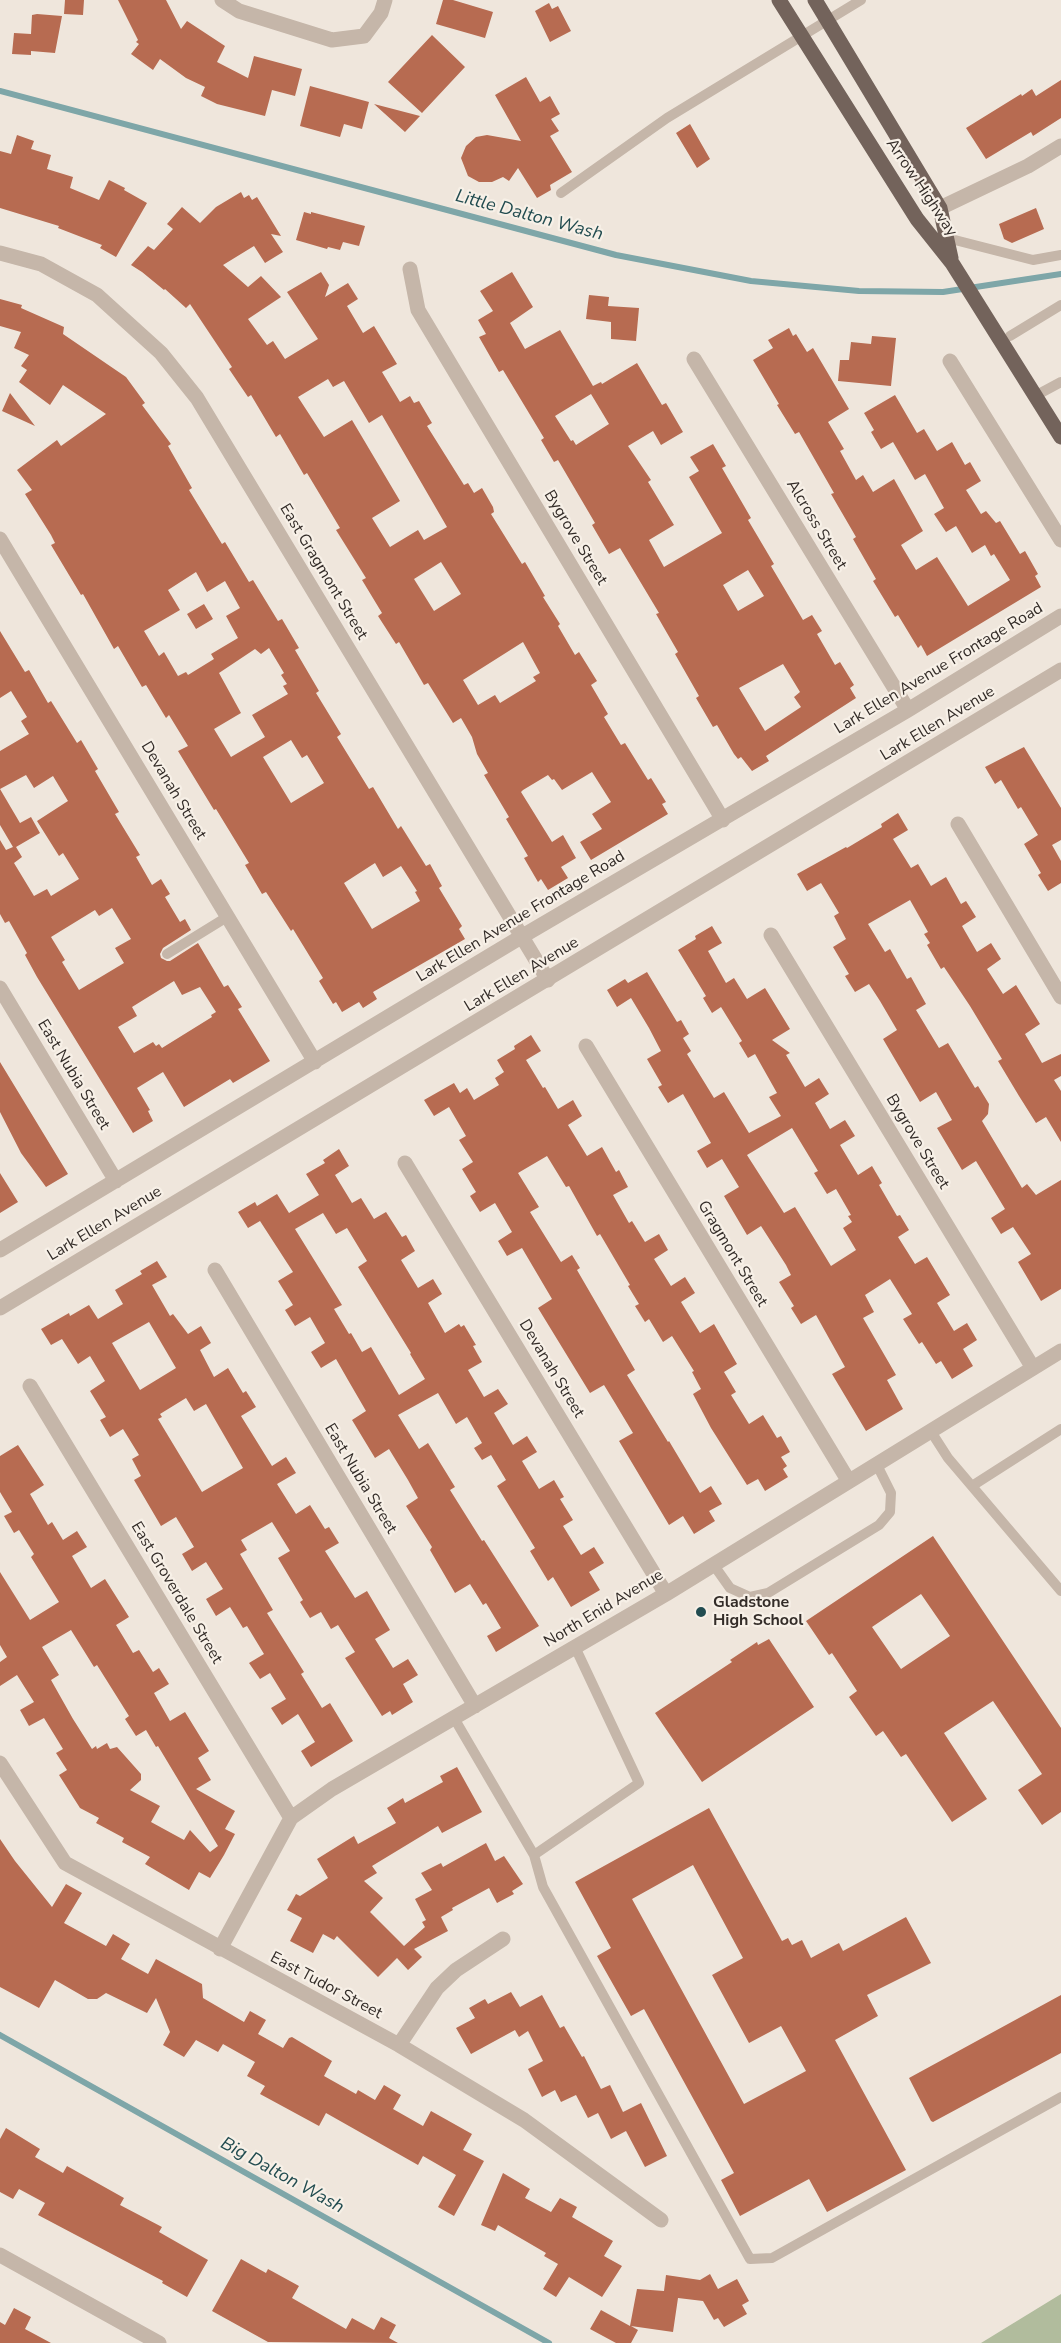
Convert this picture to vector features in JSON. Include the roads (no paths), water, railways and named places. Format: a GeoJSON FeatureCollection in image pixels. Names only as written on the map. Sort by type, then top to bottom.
{"type":"FeatureCollection","features":[{"type":"Feature","properties":{"kind":"main road","name":"Arrow Highway"},"geometry":{"type":"LineString","coordinates":[[778,0],[917,219],[952,264]]}},
{"type":"Feature","properties":{"kind":"main road","name":"Arrow Highway"},"geometry":{"type":"LineString","coordinates":[[815,0],[940,208],[952,264]]}},
{"type":"Feature","properties":{"kind":"main road"},"geometry":{"type":"LineString","coordinates":[[952,264],[1061,437]]}},
{"type":"Feature","properties":{"kind":"street"},"geometry":{"type":"LineString","coordinates":[[222,0],[239,11],[332,40],[364,36],[381,13],[384,0]]}},
{"type":"Feature","properties":{"kind":"street"},"geometry":{"type":"LineString","coordinates":[[940,208],[1028,166],[1061,146]]}},
{"type":"Feature","properties":{"kind":"street","name":"East Gragmont Street"},"geometry":{"type":"LineString","coordinates":[[0,253],[41,264],[98,295],[161,352],[197,398],[548,980]]}},
{"type":"Feature","properties":{"kind":"street","name":"Bygrove Street"},"geometry":{"type":"LineString","coordinates":[[410,269],[418,310],[723,820]]}},
{"type":"Feature","properties":{"kind":"street","name":"Alcross Street"},"geometry":{"type":"LineString","coordinates":[[694,359],[908,710]]}},
{"type":"Feature","properties":{"kind":"street"},"geometry":{"type":"LineString","coordinates":[[950,361],[1061,540]]}},
{"type":"Feature","properties":{"kind":"street","name":"Devanah Street"},"geometry":{"type":"LineString","coordinates":[[0,539],[315,1062]]}},
{"type":"Feature","properties":{"kind":"street","name":"Lark Ellen Avenue Frontage Road"},"geometry":{"type":"LineString","coordinates":[[0,1250],[521,937],[908,710],[1061,616]]}},
{"type":"Feature","properties":{"kind":"street","name":"Lark Ellen Avenue"},"geometry":{"type":"LineString","coordinates":[[0,1308],[1061,670]]}},
{"type":"Feature","properties":{"kind":"street"},"geometry":{"type":"LineString","coordinates":[[958,824],[1061,997]]}},
{"type":"Feature","properties":{"kind":"street","name":"Bygrove Street"},"geometry":{"type":"LineString","coordinates":[[771,935],[1033,1368]]}},
{"type":"Feature","properties":{"kind":"street","name":"East Nubia Street"},"geometry":{"type":"LineString","coordinates":[[0,988],[116,1181]]}},
{"type":"Feature","properties":{"kind":"street","name":"Gragmont Street"},"geometry":{"type":"LineString","coordinates":[[586,1046],[848,1480]]}},
{"type":"Feature","properties":{"kind":"street","name":"Devanah Street"},"geometry":{"type":"LineString","coordinates":[[405,1163],[666,1594]]}},
{"type":"Feature","properties":{"kind":"street","name":"East Nubia Street"},"geometry":{"type":"LineString","coordinates":[[215,1270],[475,1706]]}},
{"type":"Feature","properties":{"kind":"street","name":"North Enid Avenue"},"geometry":{"type":"LineString","coordinates":[[220,1949],[291,1818],[332,1789],[666,1594],[848,1480],[1061,1352]]}},
{"type":"Feature","properties":{"kind":"street","name":"East Groverdale Street"},"geometry":{"type":"LineString","coordinates":[[30,1386],[291,1818]]}},
{"type":"Feature","properties":{"kind":"street","name":"East Tudor Street"},"geometry":{"type":"LineString","coordinates":[[0,1762],[65,1863],[399,2045],[524,2120],[661,2220]]}},
{"type":"Feature","properties":{"kind":"street"},"geometry":{"type":"LineString","coordinates":[[399,2045],[437,1988],[456,1970],[503,1939]]}},
{"type":"Feature","properties":{"kind":"street"},"geometry":{"type":"LineString","coordinates":[[0,2255],[159,2343]]}},
{"type":"Feature","properties":{"kind":"lane"},"geometry":{"type":"LineString","coordinates":[[561,193],[667,118],[861,0]]}},
{"type":"Feature","properties":{"kind":"lane"},"geometry":{"type":"LineString","coordinates":[[947,238],[1033,260],[1061,255]]}},
{"type":"Feature","properties":{"kind":"lane"},"geometry":{"type":"LineString","coordinates":[[1010,336],[1061,305]]}},
{"type":"Feature","properties":{"kind":"lane"},"geometry":{"type":"LineString","coordinates":[[1035,396],[1061,382]]}},
{"type":"Feature","properties":{"kind":"lane"},"geometry":{"type":"LineString","coordinates":[[167,954],[227,917]]}},
{"type":"Feature","properties":{"kind":"lane"},"geometry":{"type":"LineString","coordinates":[[972,1486],[1061,1429]]}},
{"type":"Feature","properties":{"kind":"lane"},"geometry":{"type":"LineString","coordinates":[[930,1431],[948,1458],[1061,1591]]}},
{"type":"Feature","properties":{"kind":"lane"},"geometry":{"type":"LineString","coordinates":[[713,1564],[730,1588],[750,1597],[768,1593],[879,1525],[890,1512],[891,1493],[876,1463]]}},
{"type":"Feature","properties":{"kind":"lane"},"geometry":{"type":"LineString","coordinates":[[534,1855],[639,1783],[575,1647]]}},
{"type":"Feature","properties":{"kind":"lane"},"geometry":{"type":"LineString","coordinates":[[454,1718],[534,1855],[543,1887],[750,2259],[772,2258],[1061,2097]]}},
{"type":"Feature","properties":{"kind":"waterway","name":"Little Dalton Wash"},"geometry":{"type":"LineString","coordinates":[[0,91],[616,255],[751,281],[859,291],[943,292],[1061,274]]}},
{"type":"Feature","properties":{"kind":"waterway","name":"Big Dalton Wash"},"geometry":{"type":"LineString","coordinates":[[0,2035],[549,2343]]}},
{"type":"Feature","properties":{"kind":"place","name":"Gladstone High School"},"geometry":{"type":"Point","coordinates":[701,1612]}}]}
